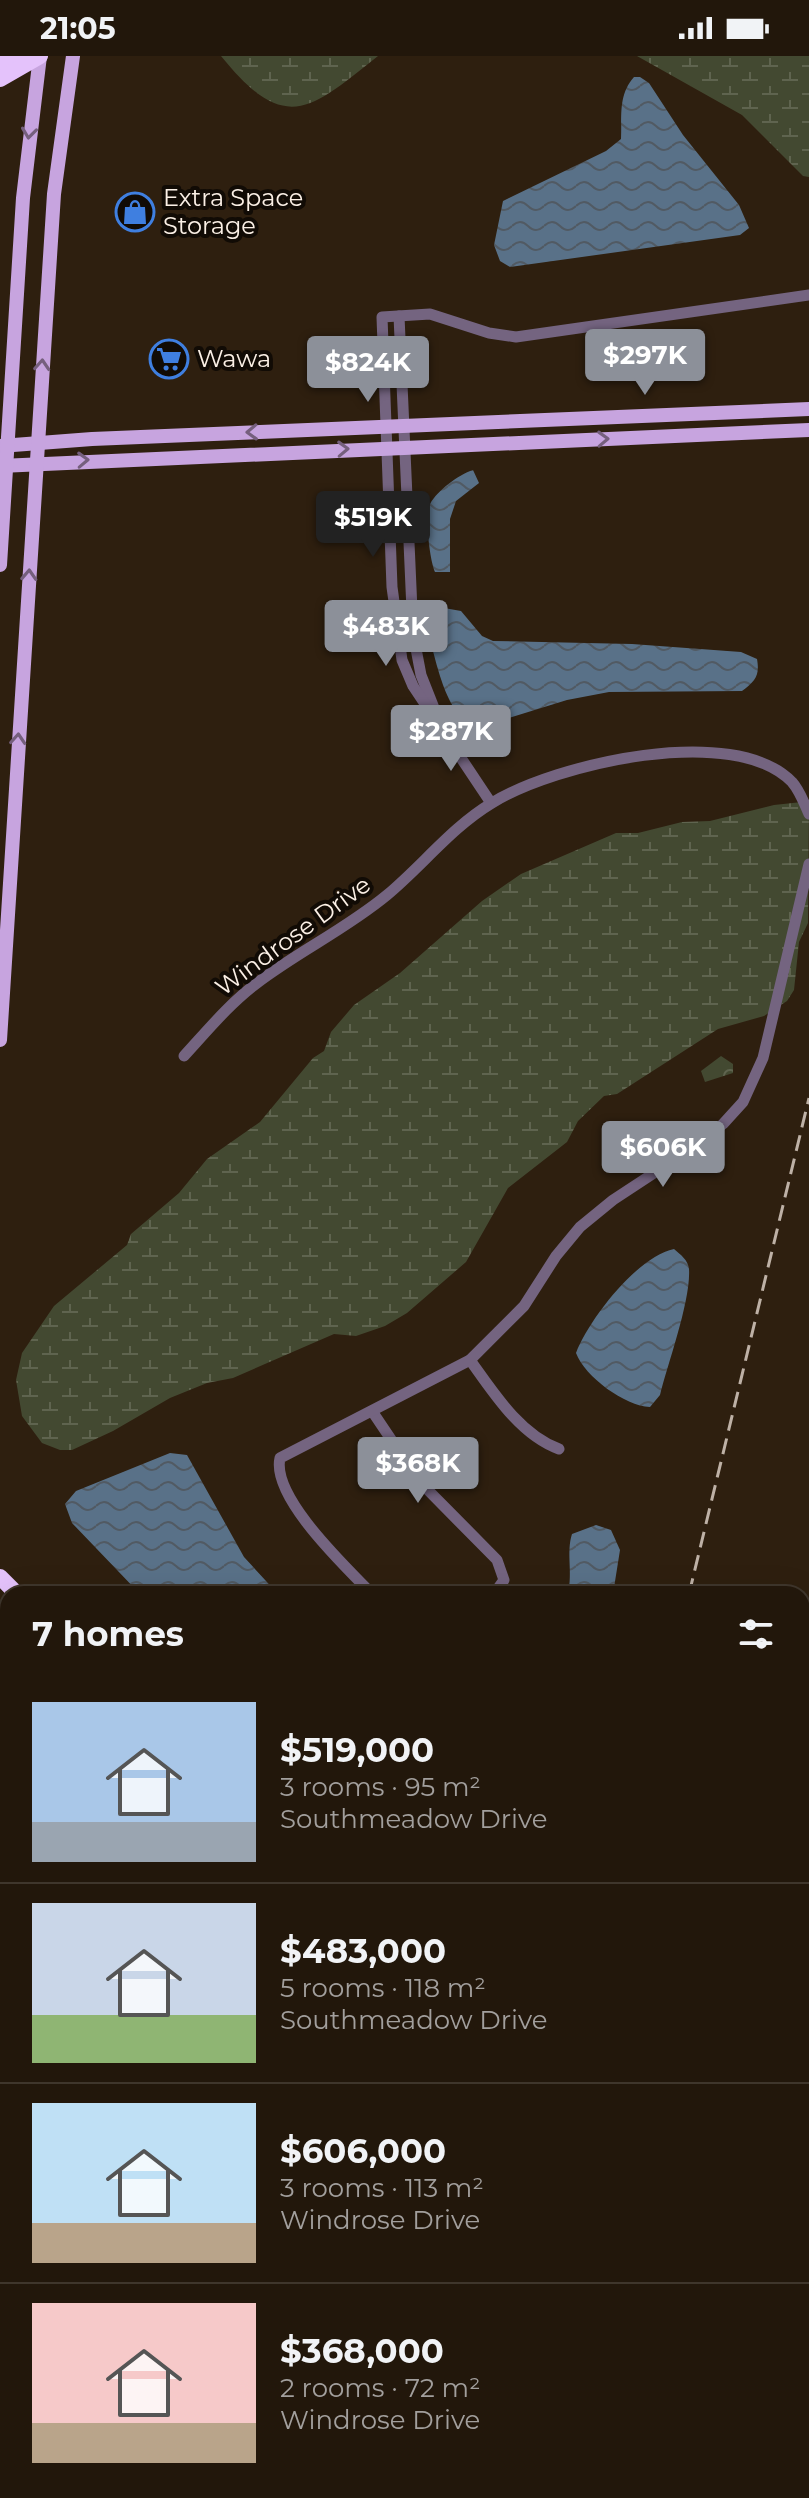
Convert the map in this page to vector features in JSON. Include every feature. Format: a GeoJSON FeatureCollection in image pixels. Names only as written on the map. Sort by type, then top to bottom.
{"type":"FeatureCollection","features":[{"type":"Feature","properties":{"kind":"highway"},"geometry":{"type":"LineString","coordinates":[[0,64],[40,56]]}},
{"type":"Feature","properties":{"kind":"highway"},"geometry":{"type":"LineString","coordinates":[[0,79],[22,60]]}},
{"type":"Feature","properties":{"kind":"main road"},"geometry":{"type":"LineString","coordinates":[[0,565],[3,446],[27,148],[40,56]]}},
{"type":"Feature","properties":{"kind":"main road"},"geometry":{"type":"LineString","coordinates":[[0,1040],[54,194],[73,56]]}},
{"type":"Feature","properties":{"kind":"main road"},"geometry":{"type":"LineString","coordinates":[[3,446],[809,409]]}},
{"type":"Feature","properties":{"kind":"main road"},"geometry":{"type":"LineString","coordinates":[[3,466],[809,430]]}},
{"type":"Feature","properties":{"kind":"street"},"geometry":{"type":"LineString","coordinates":[[491,803],[413,686],[402,660],[392,587],[382,317],[430,314],[489,333],[516,337],[809,295]]}},
{"type":"Feature","properties":{"kind":"street"},"geometry":{"type":"LineString","coordinates":[[399,316],[413,633],[421,675],[441,724]]}},
{"type":"Feature","properties":{"kind":"street"},"geometry":{"type":"LineString","coordinates":[[392,587],[410,587]]}},
{"type":"Feature","properties":{"kind":"street","name":"Windrose Drive"},"geometry":{"type":"LineString","coordinates":[[184,1056],[220,1016],[255,984],[356,919],[491,803],[540,779],[582,765],[636,756],[698,753],[745,757],[771,767],[792,782],[809,814]]}},
{"type":"Feature","properties":{"kind":"street"},"geometry":{"type":"LineString","coordinates":[[365,1586],[308,1524],[281,1481],[278,1468],[280,1458],[290,1450],[470,1360],[524,1306],[556,1256],[580,1227],[613,1200],[701,1141],[743,1102],[763,1058],[809,864]]}},
{"type":"Feature","properties":{"kind":"street"},"geometry":{"type":"LineString","coordinates":[[470,1360],[512,1414],[534,1435],[559,1449]]}},
{"type":"Feature","properties":{"kind":"street"},"geometry":{"type":"LineString","coordinates":[[372,1411],[419,1481],[497,1560],[504,1580],[500,1586]]}},
{"type":"Feature","properties":{"kind":"green space"},"geometry":{"type":"Polygon","coordinates":[[[221,56],[378,56],[333,90],[315,101],[298,106],[281,105],[263,97],[243,81],[221,56]]]}},
{"type":"Feature","properties":{"kind":"green space"},"geometry":{"type":"Polygon","coordinates":[[[637,56],[809,56],[809,177],[803,176],[742,115],[637,56]]]}},
{"type":"Feature","properties":{"kind":"green space"},"geometry":{"type":"Polygon","coordinates":[[[802,802],[809,805],[808,923],[799,942],[794,990],[787,1001],[764,1016],[718,1029],[617,1094],[604,1096],[578,1121],[567,1142],[508,1188],[466,1262],[407,1313],[385,1326],[356,1336],[334,1334],[233,1378],[207,1383],[170,1398],[113,1431],[72,1450],[60,1450],[42,1443],[22,1416],[16,1380],[22,1353],[54,1306],[127,1245],[131,1234],[179,1193],[207,1159],[260,1122],[313,1058],[324,1051],[331,1032],[354,1005],[400,973],[482,901],[521,874],[616,833],[638,833],[682,822],[710,821],[774,805],[802,802]]]}},
{"type":"Feature","properties":{"kind":"green space"},"geometry":{"type":"Polygon","coordinates":[[[721,1056],[733,1064],[733,1073],[705,1082],[701,1071],[721,1056]]]}},
{"type":"Feature","properties":{"kind":"water"},"geometry":{"type":"Polygon","coordinates":[[[634,77],[649,83],[683,135],[739,205],[749,228],[740,235],[510,267],[500,261],[494,245],[503,201],[606,151],[621,139],[623,98],[634,77]]]}},
{"type":"Feature","properties":{"kind":"water"},"geometry":{"type":"Polygon","coordinates":[[[473,470],[479,483],[456,501],[450,519],[450,572],[435,572],[428,538],[430,504],[449,484],[473,470]]]}},
{"type":"Feature","properties":{"kind":"water"},"geometry":{"type":"Polygon","coordinates":[[[433,610],[461,611],[482,636],[493,641],[632,644],[741,652],[757,659],[758,670],[753,681],[742,691],[609,692],[567,700],[477,728],[466,722],[449,699],[426,626],[433,610]]]}},
{"type":"Feature","properties":{"kind":"water"},"geometry":{"type":"Polygon","coordinates":[[[674,1249],[686,1260],[689,1282],[660,1395],[650,1407],[629,1402],[607,1389],[588,1371],[576,1353],[592,1323],[616,1291],[645,1263],[674,1249]]]}},
{"type":"Feature","properties":{"kind":"water"},"geometry":{"type":"Polygon","coordinates":[[[170,1453],[187,1455],[244,1557],[271,1586],[132,1586],[72,1523],[65,1504],[76,1491],[170,1453]]]}},
{"type":"Feature","properties":{"kind":"water"},"geometry":{"type":"Polygon","coordinates":[[[596,1525],[611,1530],[620,1550],[614,1586],[569,1586],[572,1534],[596,1525]]]}},
{"type":"Feature","properties":{"kind":"railway"},"geometry":{"type":"LineString","coordinates":[[691,1586],[809,1098]]}},
{"type":"Feature","properties":{"kind":"place","name":"Extra Space Storage"},"geometry":{"type":"Point","coordinates":[135,212]}},
{"type":"Feature","properties":{"kind":"place","name":"Wawa"},"geometry":{"type":"Point","coordinates":[169,359]}}]}
